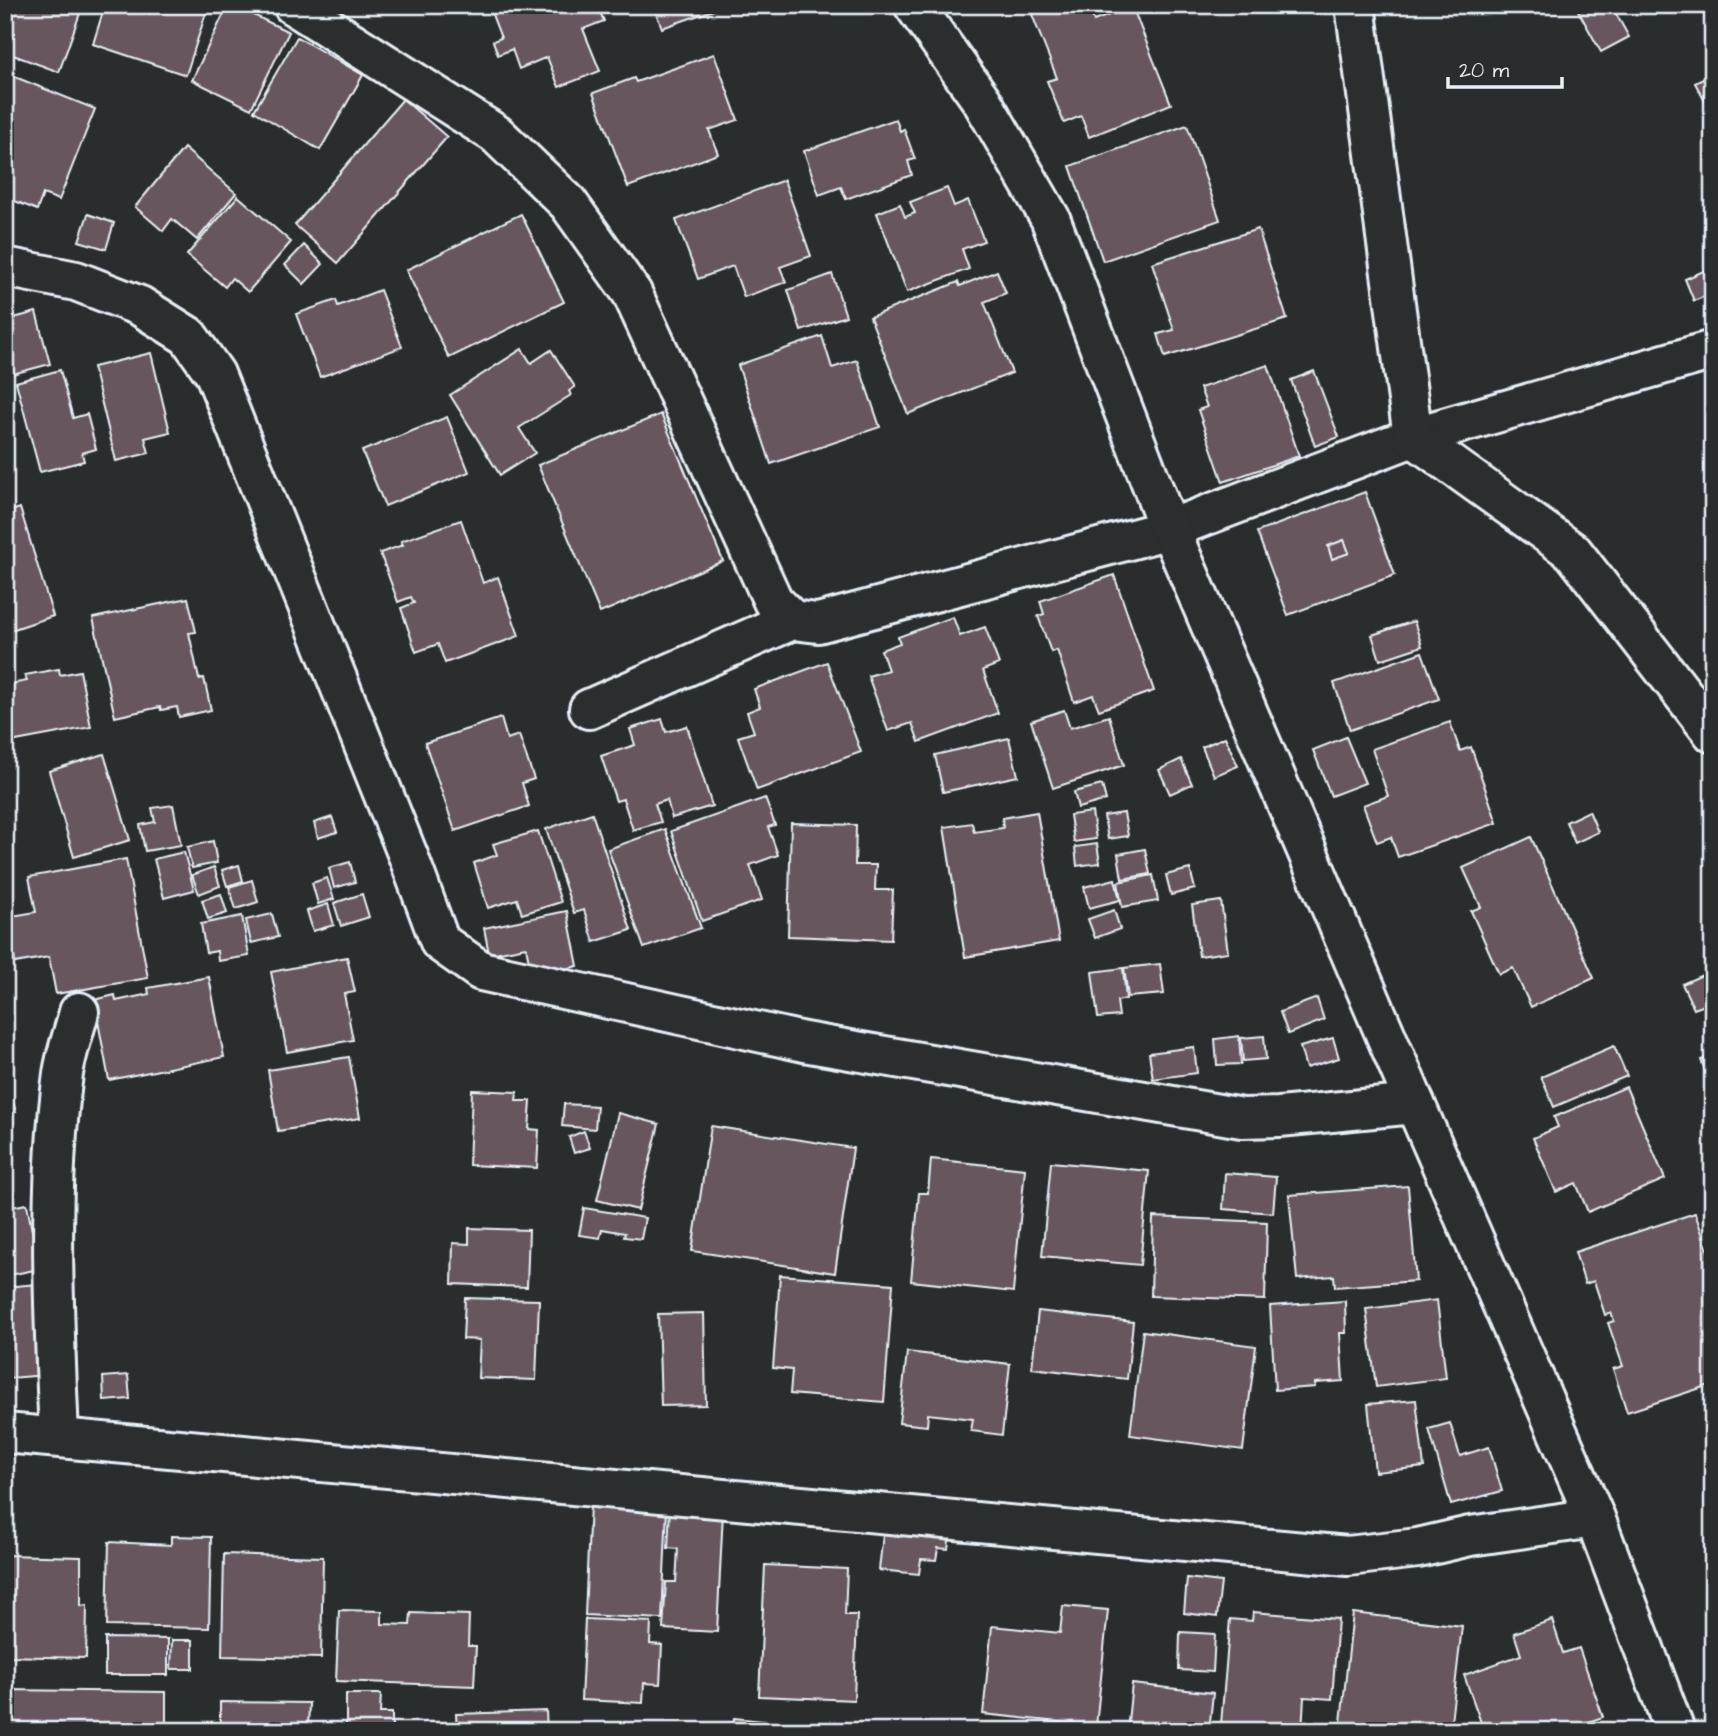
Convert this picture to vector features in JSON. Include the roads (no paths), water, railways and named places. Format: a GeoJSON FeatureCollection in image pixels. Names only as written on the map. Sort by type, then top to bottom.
{"type":"FeatureCollection","features":[{"type":"Feature","properties":{"kind":"street"},"geometry":{"type":"LineString","coordinates":[[293,5],[496,134],[569,203],[632,293],[773,601],[792,620]]}},
{"type":"Feature","properties":{"kind":"street"},"geometry":{"type":"LineString","coordinates":[[914,5],[982,101],[1051,218],[1170,529],[1595,1518],[1675,1731]]}},
{"type":"Feature","properties":{"kind":"street"},"geometry":{"type":"LineString","coordinates":[[1355,5],[1413,437],[1573,552],[1713,733]]}},
{"type":"Feature","properties":{"kind":"street"},"geometry":{"type":"LineString","coordinates":[[5,267],[76,281],[140,306],[188,336],[215,374],[409,858],[440,942],[481,971],[804,1042],[1242,1118],[1415,1104]]}},
{"type":"Feature","properties":{"kind":"street"},"geometry":{"type":"LineString","coordinates":[[589,709],[792,620],[818,623],[1170,529],[1413,437],[1713,350]]}},
{"type":"Feature","properties":{"kind":"street"},"geometry":{"type":"LineString","coordinates":[[59,1437],[54,1292],[55,1166],[64,1072],[79,1012]]}},
{"type":"Feature","properties":{"kind":"street"},"geometry":{"type":"LineString","coordinates":[[5,1433],[1348,1556],[1418,1548],[1470,1536],[1595,1518]]}}]}
